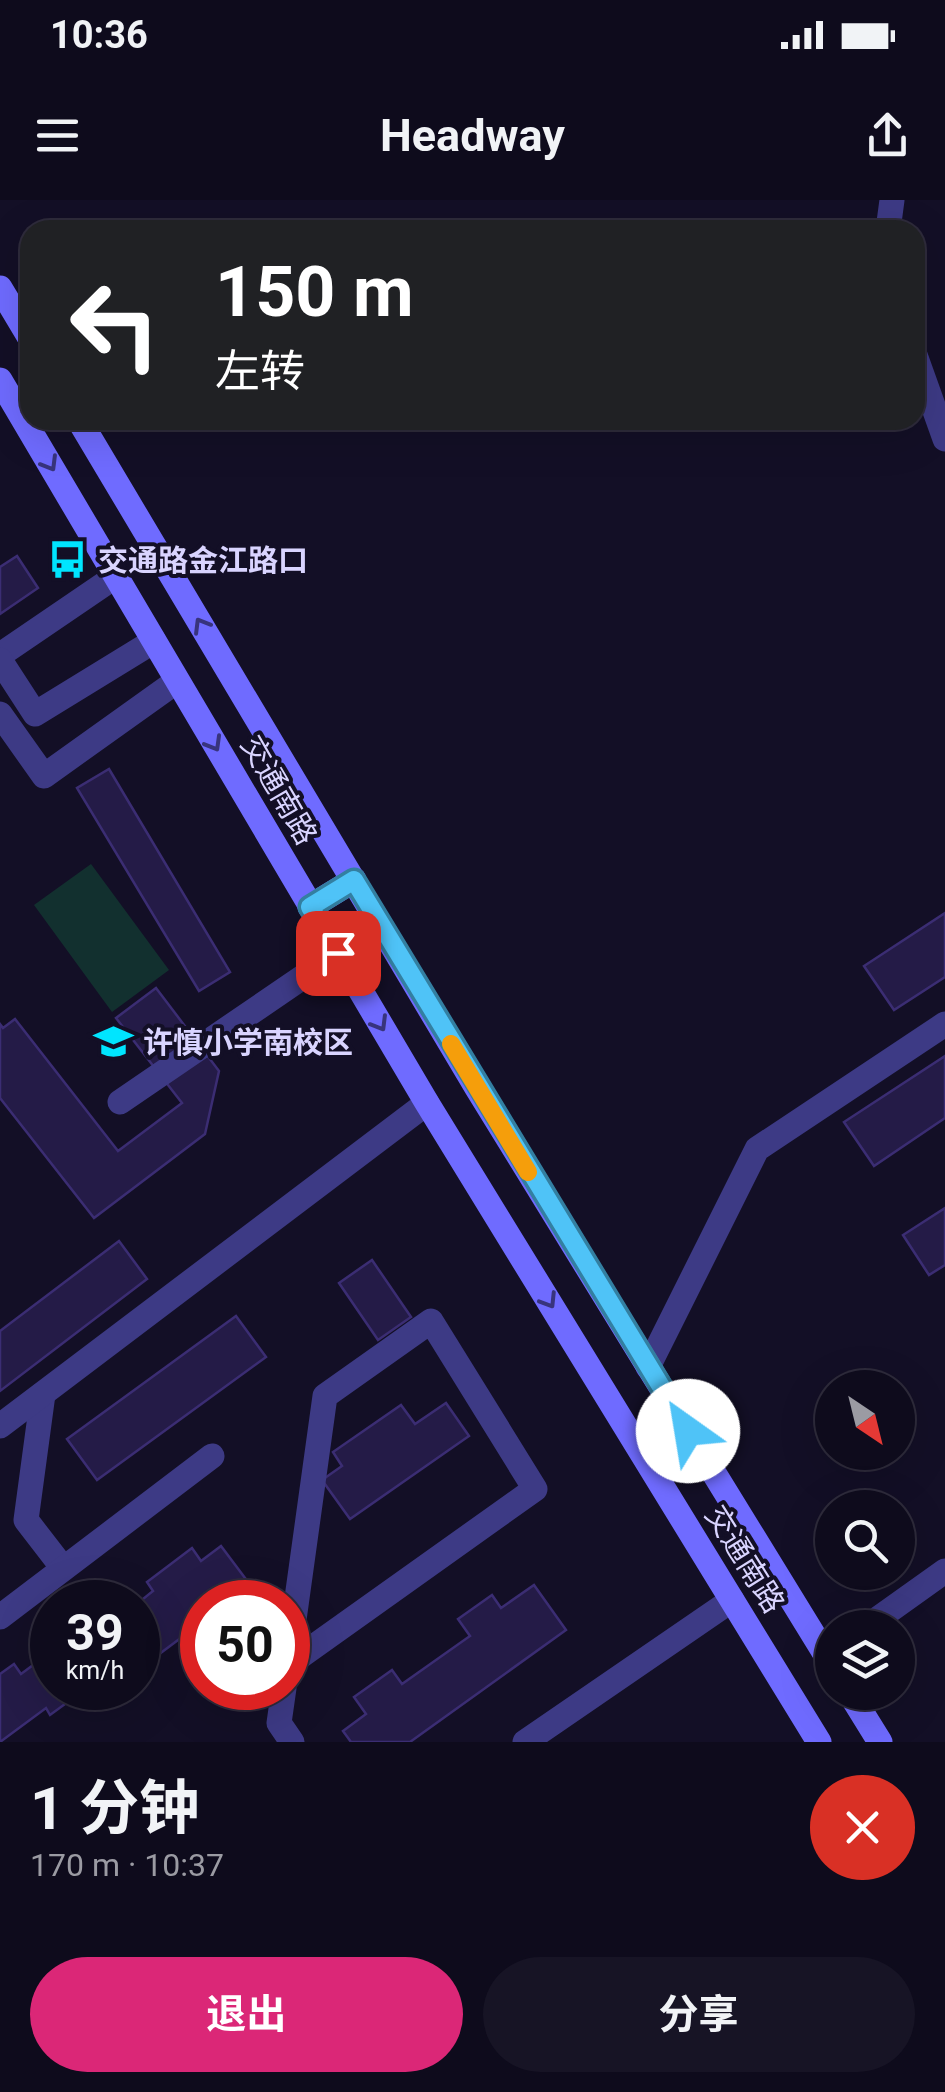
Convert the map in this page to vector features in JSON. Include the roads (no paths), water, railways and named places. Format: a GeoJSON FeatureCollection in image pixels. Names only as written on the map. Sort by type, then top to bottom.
{"type":"FeatureCollection","features":[{"type":"Feature","properties":{"kind":"main road"},"geometry":{"type":"LineString","coordinates":[[0,288],[20,321]]}},
{"type":"Feature","properties":{"kind":"main road","name":"交通南路"},"geometry":{"type":"LineString","coordinates":[[0,380],[20,414]]}},
{"type":"Feature","properties":{"kind":"main road","name":"交通南路"},"geometry":{"type":"LineString","coordinates":[[30,430],[427,1104],[819,1742]]}},
{"type":"Feature","properties":{"kind":"main road","name":"交通南路"},"geometry":{"type":"LineString","coordinates":[[85,430],[648,1367],[815,1633]]}},
{"type":"Feature","properties":{"kind":"main road"},"geometry":{"type":"LineString","coordinates":[[310,907],[354,880]]}},
{"type":"Feature","properties":{"kind":"main road"},"geometry":{"type":"LineString","coordinates":[[860,1710],[880,1742]]}},
{"type":"Feature","properties":{"kind":"street"},"geometry":{"type":"LineString","coordinates":[[925,383],[945,439]]}},
{"type":"Feature","properties":{"kind":"street"},"geometry":{"type":"LineString","coordinates":[[116,576],[0,658],[35,714],[154,640]]}},
{"type":"Feature","properties":{"kind":"street"},"geometry":{"type":"LineString","coordinates":[[0,714],[44,776],[178,681]]}},
{"type":"Feature","properties":{"kind":"street"},"geometry":{"type":"LineString","coordinates":[[120,1102],[338,953]]}},
{"type":"Feature","properties":{"kind":"street"},"geometry":{"type":"LineString","coordinates":[[648,1367],[758,1149],[945,1024]]}},
{"type":"Feature","properties":{"kind":"street"},"geometry":{"type":"LineString","coordinates":[[0,1426],[427,1104]]}},
{"type":"Feature","properties":{"kind":"street"},"geometry":{"type":"LineString","coordinates":[[431,1321],[535,1488],[288,1664],[325,1396],[431,1321]]}},
{"type":"Feature","properties":{"kind":"street"},"geometry":{"type":"LineString","coordinates":[[42,1394],[26,1520],[62,1568]]}},
{"type":"Feature","properties":{"kind":"street"},"geometry":{"type":"LineString","coordinates":[[0,1618],[212,1456]]}},
{"type":"Feature","properties":{"kind":"street"},"geometry":{"type":"LineString","coordinates":[[890,1610],[945,1570]]}},
{"type":"Feature","properties":{"kind":"street"},"geometry":{"type":"LineString","coordinates":[[525,1742],[732,1600]]}},
{"type":"Feature","properties":{"kind":"street"},"geometry":{"type":"LineString","coordinates":[[280,1710],[278,1723],[292,1742]]}},
{"type":"Feature","properties":{"kind":"place","name":"交通路金江路口"},"geometry":{"type":"Point","coordinates":[68,560]}},
{"type":"Feature","properties":{"kind":"place","name":"许慎小学南校区"},"geometry":{"type":"Point","coordinates":[113,1042]}}]}
